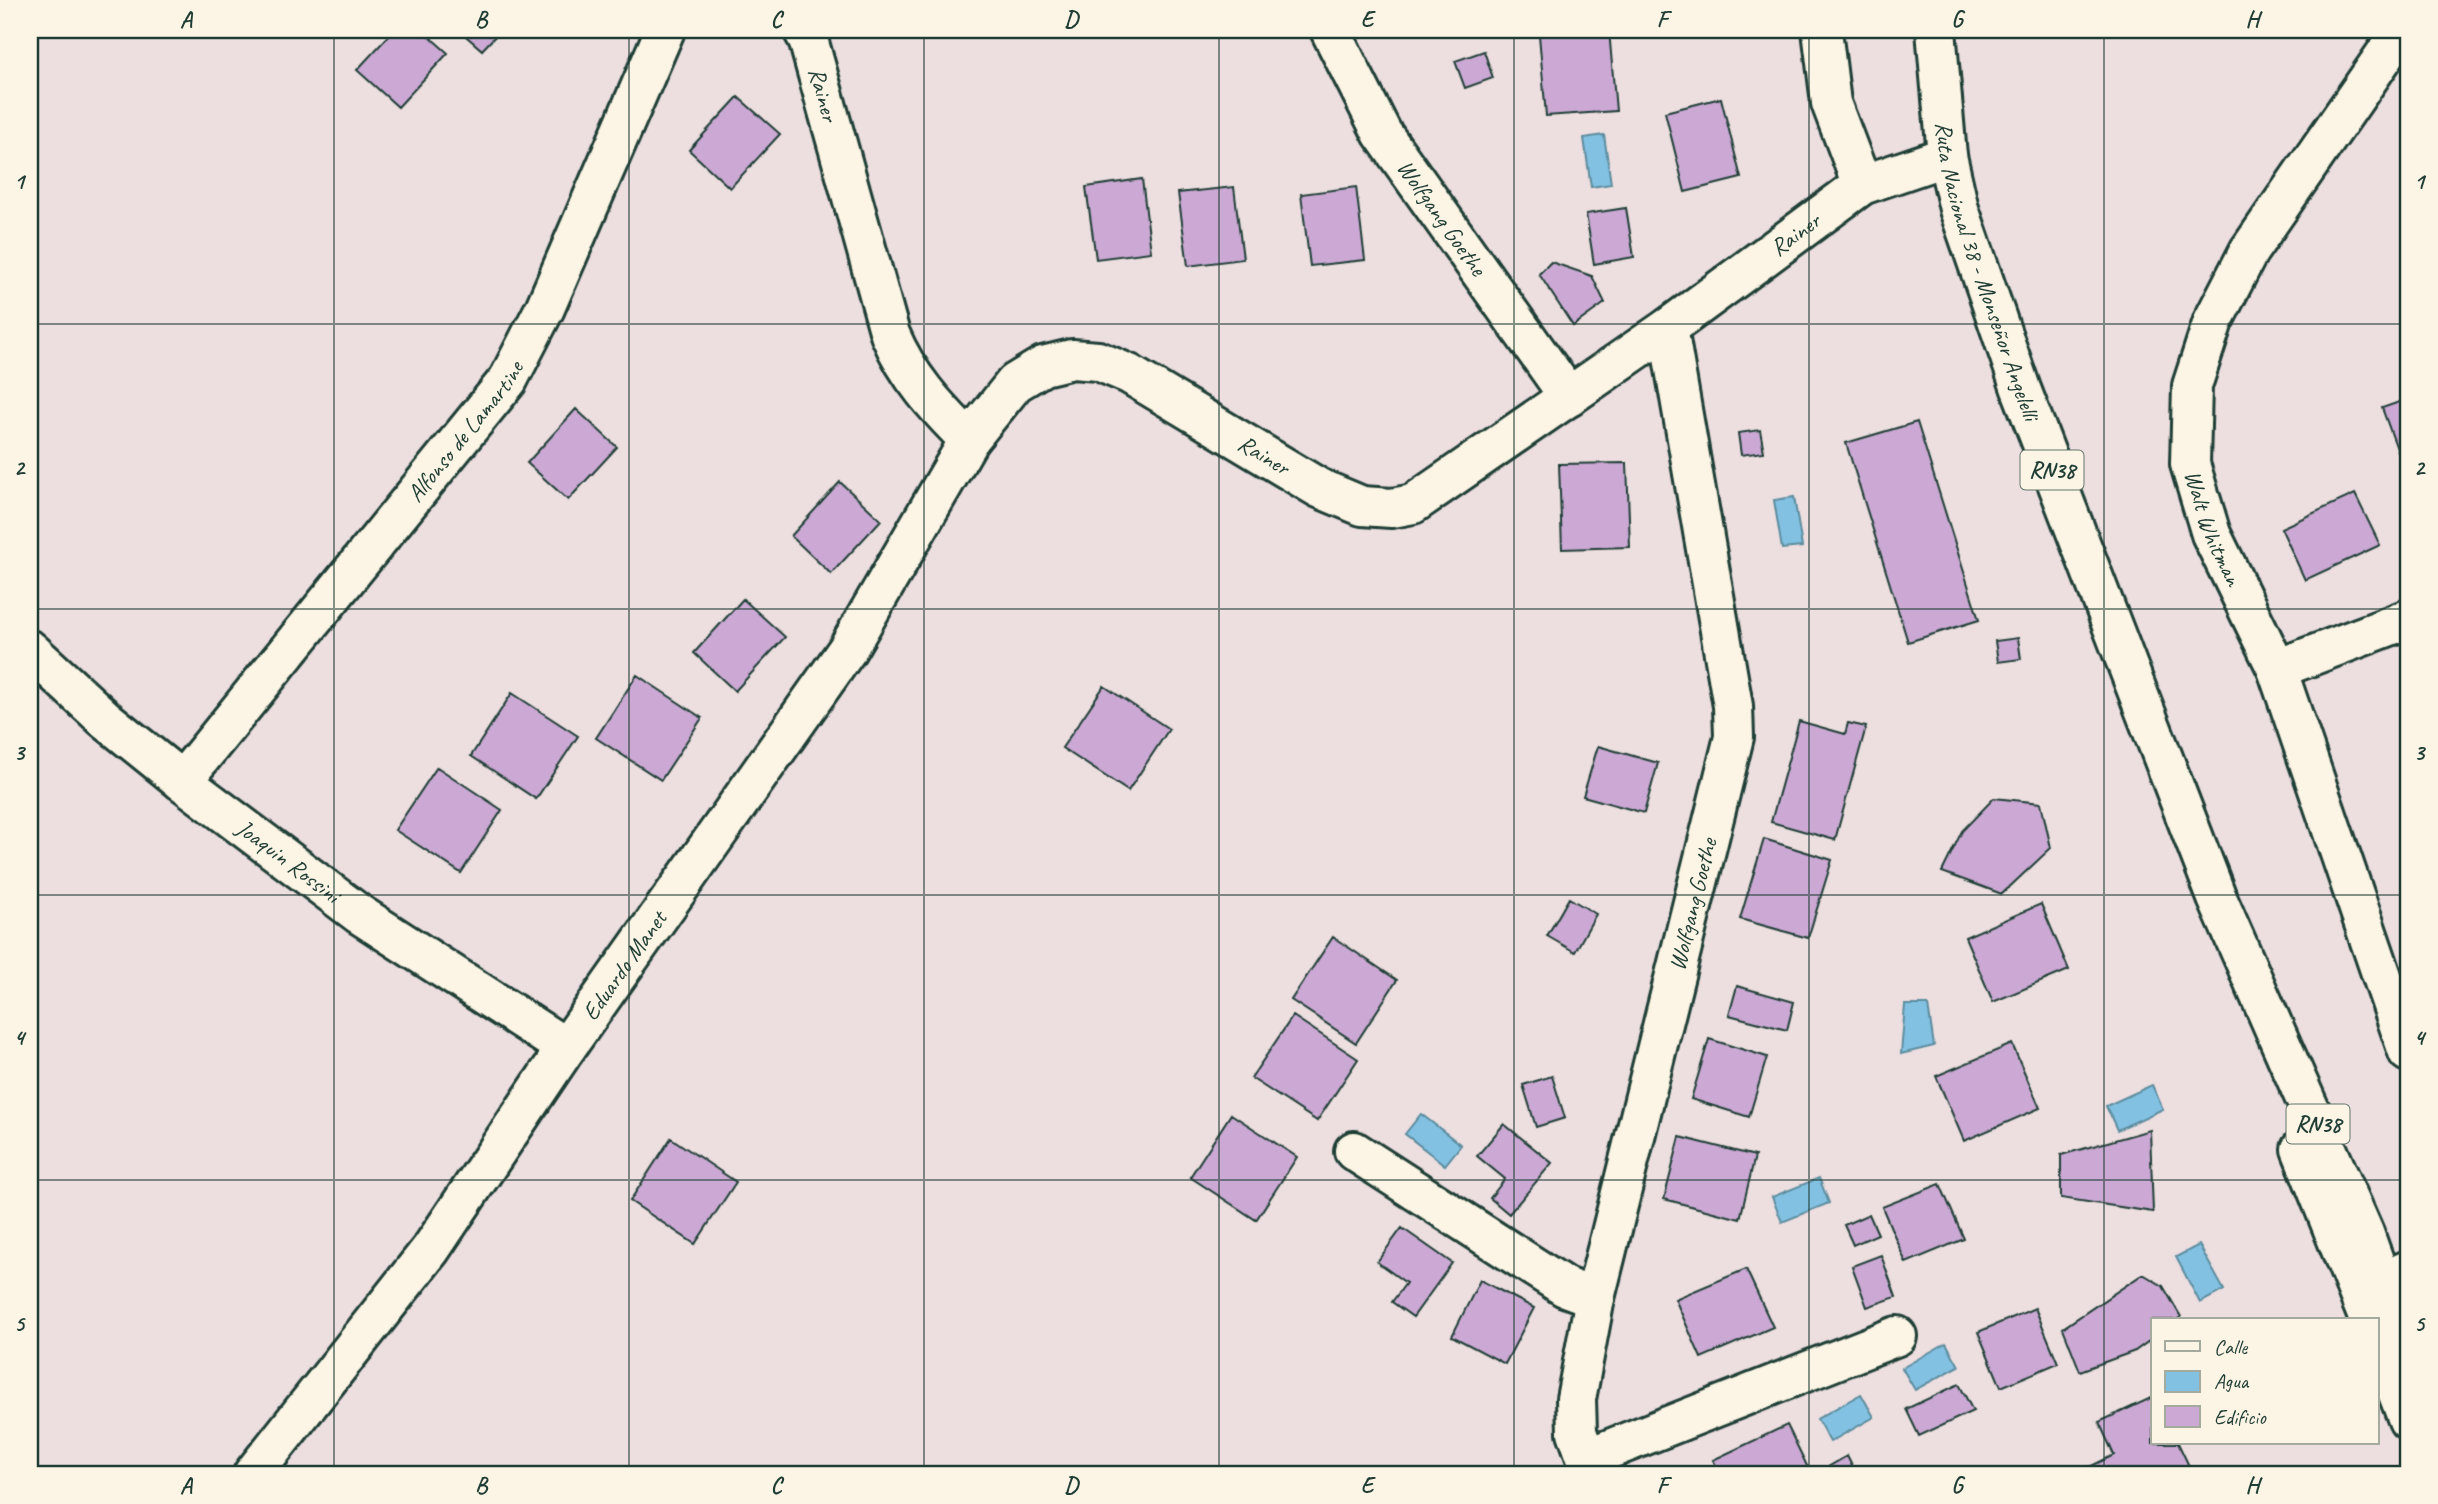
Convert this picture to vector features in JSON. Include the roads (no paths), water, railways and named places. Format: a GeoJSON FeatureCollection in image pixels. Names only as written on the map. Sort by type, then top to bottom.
{"type":"FeatureCollection","features":[{"type":"Feature","properties":{"kind":"street","name":"Alfonso de Lamartine"},"geometry":{"type":"LineString","coordinates":[[182,781],[508,380],[545,309],[665,30]]}},
{"type":"Feature","properties":{"kind":"street","name":"Rainer"},"geometry":{"type":"LineString","coordinates":[[803,30],[808,39],[890,334],[902,364],[928,399],[969,440],[1015,383],[1043,366],[1072,359],[1098,361],[1129,374],[1319,488],[1363,506],[1392,508],[1413,505],[1668,328],[1862,185],[1947,156]]}},
{"type":"Feature","properties":{"kind":"street","name":"Wolfgang Goethe"},"geometry":{"type":"LineString","coordinates":[[1330,30],[1382,133],[1569,397]]}},
{"type":"Feature","properties":{"kind":"street"},"geometry":{"type":"LineString","coordinates":[[1822,30],[1830,103],[1862,185]]}},
{"type":"Feature","properties":{"kind":"street","name":"Ruta Nacional 38 - Monseñor Angelelli"},"geometry":{"type":"LineString","coordinates":[[1936,30],[1947,156],[1975,258],[2021,390],[2217,898],[2295,1132],[2368,1318]]}},
{"type":"Feature","properties":{"kind":"street","name":"Walt Whitman"},"geometry":{"type":"LineString","coordinates":[[2398,30],[2391,46],[2249,251],[2213,320],[2192,386],[2190,464],[2211,534],[2277,669],[2408,1052]]}},
{"type":"Feature","properties":{"kind":"street","name":"Wolfgang Goethe"},"geometry":{"type":"LineString","coordinates":[[1590,1466],[1577,1432],[1576,1399],[1595,1298],[1734,737],[1733,706],[1668,328]]}},
{"type":"Feature","properties":{"kind":"street","name":"Eduardo Manet"},"geometry":{"type":"LineString","coordinates":[[253,1474],[431,1249],[566,1048],[847,650],[969,440]]}},
{"type":"Feature","properties":{"kind":"street"},"geometry":{"type":"LineString","coordinates":[[2277,669],[2408,619]]}},
{"type":"Feature","properties":{"kind":"street","name":"Joaquin Rossini"},"geometry":{"type":"LineString","coordinates":[[30,650],[105,719],[182,781],[359,914],[566,1048]]}},
{"type":"Feature","properties":{"kind":"street","name":"Ruta Nacional 38 - Monseñor Angelelli"},"geometry":{"type":"LineString","coordinates":[[2217,898],[2314,1114],[2395,1276],[2408,1355]]}},
{"type":"Feature","properties":{"kind":"street"},"geometry":{"type":"LineString","coordinates":[[1354,1151],[1565,1287],[1595,1298]]}},
{"type":"Feature","properties":{"kind":"street"},"geometry":{"type":"LineString","coordinates":[[1590,1466],[1897,1336]]}},
{"type":"Feature","properties":{"kind":"street"},"geometry":{"type":"LineString","coordinates":[[2378,1342],[2408,1420]]}},
{"type":"Feature","properties":{"kind":"water"},"geometry":{"type":"Polygon","coordinates":[[[1604,135],[1611,184],[1591,187],[1584,138],[1604,135]]]}},
{"type":"Feature","properties":{"kind":"water"},"geometry":{"type":"Polygon","coordinates":[[[1794,497],[1802,547],[1782,549],[1774,500],[1794,497]]]}},
{"type":"Feature","properties":{"kind":"water"},"geometry":{"type":"Polygon","coordinates":[[[1905,1005],[1928,1005],[1934,1046],[1901,1054],[1905,1005]]]}},
{"type":"Feature","properties":{"kind":"water"},"geometry":{"type":"Polygon","coordinates":[[[2152,1085],[2163,1109],[2117,1130],[2106,1106],[2152,1085]]]}},
{"type":"Feature","properties":{"kind":"water"},"geometry":{"type":"Polygon","coordinates":[[[1421,1114],[1461,1145],[1445,1165],[1405,1134],[1421,1114]]]}},
{"type":"Feature","properties":{"kind":"water"},"geometry":{"type":"Polygon","coordinates":[[[1819,1178],[1829,1203],[1782,1222],[1772,1197],[1819,1178]]]}},
{"type":"Feature","properties":{"kind":"water"},"geometry":{"type":"Polygon","coordinates":[[[2199,1245],[2224,1290],[2200,1303],[2176,1257],[2199,1245]]]}},
{"type":"Feature","properties":{"kind":"water"},"geometry":{"type":"Polygon","coordinates":[[[1946,1343],[1959,1366],[1915,1390],[1902,1368],[1946,1343]]]}},
{"type":"Feature","properties":{"kind":"water"},"geometry":{"type":"Polygon","coordinates":[[[1861,1394],[1874,1417],[1830,1442],[1817,1419],[1861,1394]]]}}]}
